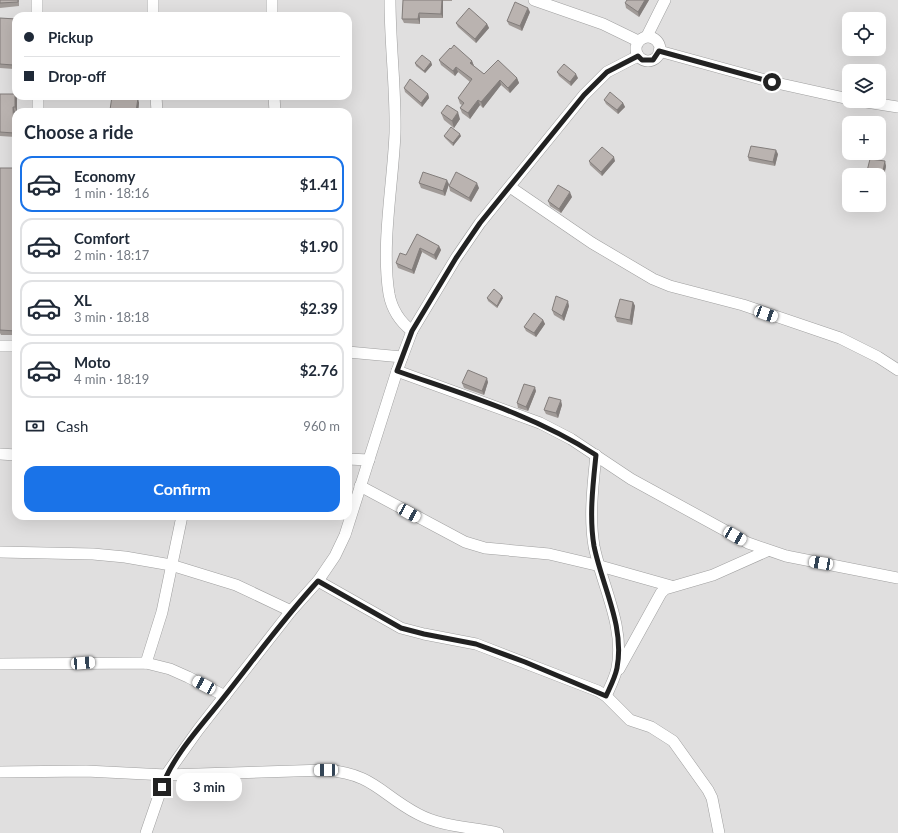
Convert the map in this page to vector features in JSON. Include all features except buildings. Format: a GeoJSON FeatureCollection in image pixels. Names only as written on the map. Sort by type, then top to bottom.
{"type":"FeatureCollection","features":[{"type":"Feature","properties":{"kind":"street"},"geometry":{"type":"LineString","coordinates":[[37,0],[37,12]]}},
{"type":"Feature","properties":{"kind":"street"},"geometry":{"type":"LineString","coordinates":[[153,0],[153,12]]}},
{"type":"Feature","properties":{"kind":"street"},"geometry":{"type":"LineString","coordinates":[[272,0],[272,12]]}},
{"type":"Feature","properties":{"kind":"street"},"geometry":{"type":"LineString","coordinates":[[390,0],[395,108],[389,216],[388,272],[392,306],[401,322],[412,331]]}},
{"type":"Feature","properties":{"kind":"street"},"geometry":{"type":"LineString","coordinates":[[534,0],[643,39],[657,41],[659,51],[653,60],[642,60],[638,56],[636,46],[643,39],[665,0]]}},
{"type":"Feature","properties":{"kind":"street"},"geometry":{"type":"LineString","coordinates":[[659,51],[772,82],[842,97]]}},
{"type":"Feature","properties":{"kind":"street"},"geometry":{"type":"LineString","coordinates":[[352,512],[397,371],[412,331],[456,258],[510,187],[584,95],[597,81],[618,65],[638,56]]}},
{"type":"Feature","properties":{"kind":"street"},"geometry":{"type":"LineString","coordinates":[[886,105],[898,107]]}},
{"type":"Feature","properties":{"kind":"street"},"geometry":{"type":"LineString","coordinates":[[510,187],[592,243],[653,280],[670,286],[743,305],[840,338],[878,356],[898,370]]}},
{"type":"Feature","properties":{"kind":"street"},"geometry":{"type":"LineString","coordinates":[[0,346],[12,346]]}},
{"type":"Feature","properties":{"kind":"street"},"geometry":{"type":"LineString","coordinates":[[352,352],[402,356]]}},
{"type":"Feature","properties":{"kind":"street"},"geometry":{"type":"LineString","coordinates":[[397,371],[540,423],[571,439],[631,479],[748,543],[767,551],[898,578]]}},
{"type":"Feature","properties":{"kind":"street"},"geometry":{"type":"LineString","coordinates":[[0,454],[12,455]]}},
{"type":"Feature","properties":{"kind":"street"},"geometry":{"type":"LineString","coordinates":[[596,455],[593,485],[594,545],[610,601],[615,625],[618,659],[615,676]]}},
{"type":"Feature","properties":{"kind":"street"},"geometry":{"type":"LineString","coordinates":[[352,459],[368,460]]}},
{"type":"Feature","properties":{"kind":"street"},"geometry":{"type":"LineString","coordinates":[[360,486],[464,542],[485,548],[549,554],[600,566],[671,586]]}},
{"type":"Feature","properties":{"kind":"street"},"geometry":{"type":"LineString","coordinates":[[146,663],[162,612],[181,520]]}},
{"type":"Feature","properties":{"kind":"street"},"geometry":{"type":"LineString","coordinates":[[146,833],[166,774],[291,611],[318,581],[335,556],[345,535],[350,520]]}},
{"type":"Feature","properties":{"kind":"street"},"geometry":{"type":"LineString","coordinates":[[606,696],[615,676],[661,593],[671,586],[713,575],[767,551]]}},
{"type":"Feature","properties":{"kind":"street"},"geometry":{"type":"LineString","coordinates":[[0,552],[92,554],[126,557],[171,565],[236,584],[291,611]]}},
{"type":"Feature","properties":{"kind":"street"},"geometry":{"type":"LineString","coordinates":[[318,581],[401,628],[476,644],[544,669],[606,696],[630,720],[658,731],[678,746],[712,798],[719,833]]}},
{"type":"Feature","properties":{"kind":"street"},"geometry":{"type":"LineString","coordinates":[[0,664],[146,663],[182,674],[225,696]]}},
{"type":"Feature","properties":{"kind":"street"},"geometry":{"type":"LineString","coordinates":[[0,772],[86,771],[166,774],[319,770],[344,771],[369,780],[408,807],[430,819],[498,833]]}},
{"type":"Feature","properties":{"kind":"shaded area"},"geometry":{"type":"Polygon","coordinates":[[[0,0],[898,0],[898,833],[0,833],[0,0]]]}},
{"type":"Feature","properties":{"kind":"route"},"geometry":{"type":"LineString","coordinates":[[162,787],[166,774],[198,730],[291,611],[318,581],[401,628],[476,644],[598,691],[606,696],[615,676],[618,650],[614,617],[594,545],[593,485],[596,455],[571,439],[540,423],[397,371],[412,331],[456,258],[480,223],[584,95],[607,72],[638,56],[642,60],[653,60],[659,51],[772,82]]}}]}
